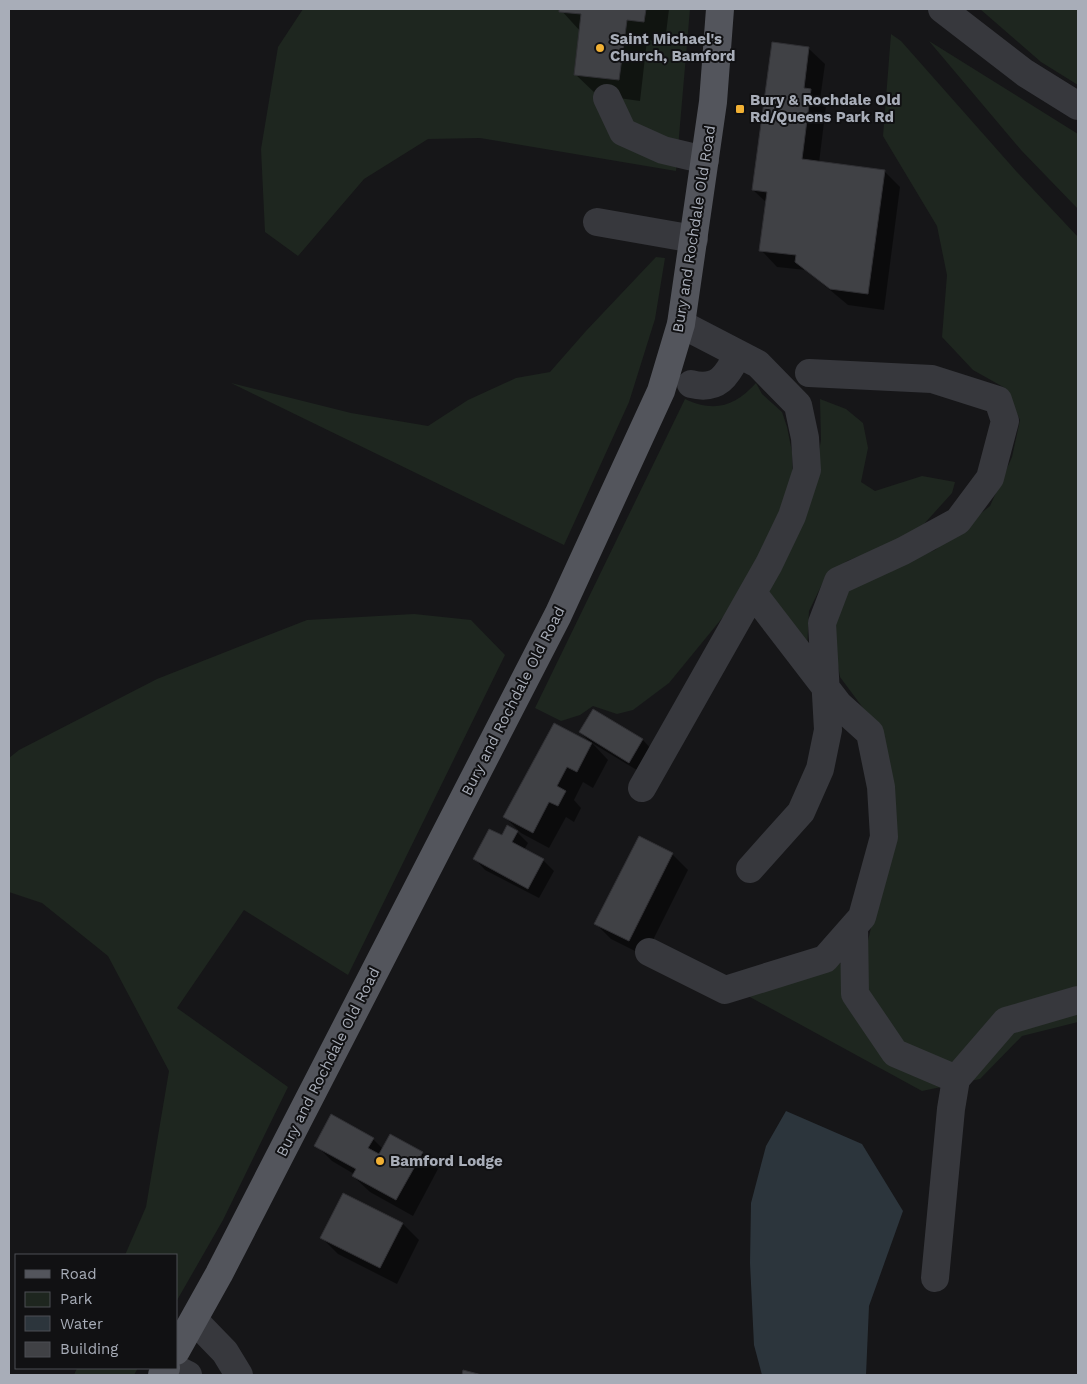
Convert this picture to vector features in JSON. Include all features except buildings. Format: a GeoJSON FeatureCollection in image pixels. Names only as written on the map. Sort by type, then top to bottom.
{"type":"FeatureCollection","features":[{"type":"Feature","properties":{"kind":"main road","name":"Bury and Rochdale Old Road"},"geometry":{"type":"LineString","coordinates":[[178,1348],[194,1320],[558,615],[661,391],[681,324],[713,102],[720,9]]}},
{"type":"Feature","properties":{"kind":"street"},"geometry":{"type":"LineString","coordinates":[[942,9],[1025,73],[1078,106]]}},
{"type":"Feature","properties":{"kind":"street"},"geometry":{"type":"LineString","coordinates":[[606,98],[623,132],[663,150],[705,160]]}},
{"type":"Feature","properties":{"kind":"street"},"geometry":{"type":"LineString","coordinates":[[597,222],[694,239]]}},
{"type":"Feature","properties":{"kind":"street"},"geometry":{"type":"LineString","coordinates":[[642,788],[753,593],[792,516],[807,470],[805,438],[798,406],[758,364],[681,324]]}},
{"type":"Feature","properties":{"kind":"street"},"geometry":{"type":"LineString","coordinates":[[691,384],[702,387],[714,386],[729,370],[738,354]]}},
{"type":"Feature","properties":{"kind":"street"},"geometry":{"type":"LineString","coordinates":[[750,869],[800,812],[820,769],[828,730],[822,623],[838,581],[903,551],[958,521],[990,478],[1005,421],[998,400],[932,379],[809,373]]}},
{"type":"Feature","properties":{"kind":"street"},"geometry":{"type":"LineString","coordinates":[[650,952],[725,990],[826,959],[862,917],[884,838],[881,787],[870,733],[839,705],[753,593]]}},
{"type":"Feature","properties":{"kind":"street"},"geometry":{"type":"LineString","coordinates":[[854,926],[855,994],[896,1053],[956,1079]]}},
{"type":"Feature","properties":{"kind":"street"},"geometry":{"type":"LineString","coordinates":[[935,1278],[951,1109],[956,1079],[1006,1021],[1078,1000]]}},
{"type":"Feature","properties":{"kind":"street"},"geometry":{"type":"LineString","coordinates":[[194,1320],[226,1352],[239,1375]]}},
{"type":"Feature","properties":{"kind":"street"},"geometry":{"type":"LineString","coordinates":[[176,1369],[188,1375]]}},
{"type":"Feature","properties":{"kind":"green space"},"geometry":{"type":"Polygon","coordinates":[[[303,9],[690,9],[676,171],[480,138],[428,139],[364,179],[298,256],[265,232],[261,149],[278,47],[303,9]]]}},
{"type":"Feature","properties":{"kind":"green space"},"geometry":{"type":"Polygon","coordinates":[[[980,9],[1078,9],[1078,85],[1041,62],[980,9]]]}},
{"type":"Feature","properties":{"kind":"green space"},"geometry":{"type":"Polygon","coordinates":[[[891,34],[901,41],[1016,171],[1078,237],[1078,1022],[1022,1036],[980,1079],[922,1091],[739,991],[864,957],[882,882],[875,724],[840,677],[833,639],[836,613],[847,592],[867,577],[935,550],[990,506],[1012,457],[1020,420],[1005,388],[973,370],[942,337],[947,275],[937,226],[883,136],[891,34]]]}},
{"type":"Feature","properties":{"kind":"green space"},"geometry":{"type":"Polygon","coordinates":[[[929,41],[1078,134],[1078,209],[1021,150],[929,41]]]}},
{"type":"Feature","properties":{"kind":"green space"},"geometry":{"type":"Polygon","coordinates":[[[656,257],[665,258],[655,319],[629,402],[564,545],[231,383],[351,413],[428,426],[468,400],[516,378],[550,372],[656,257]]]}},
{"type":"Feature","properties":{"kind":"green space"},"geometry":{"type":"Polygon","coordinates":[[[756,383],[762,394],[782,412],[792,452],[793,480],[784,509],[741,595],[669,683],[633,710],[617,714],[593,706],[580,715],[561,721],[535,708],[685,399],[706,406],[724,405],[740,397],[756,383]]]}},
{"type":"Feature","properties":{"kind":"green space"},"geometry":{"type":"Polygon","coordinates":[[[820,399],[846,409],[863,423],[868,448],[861,482],[875,491],[922,476],[955,482],[952,493],[915,534],[847,561],[824,580],[809,611],[807,651],[761,597],[815,475],[821,440],[820,399]]]}},
{"type":"Feature","properties":{"kind":"green space"},"geometry":{"type":"Polygon","coordinates":[[[414,614],[471,620],[505,655],[348,975],[244,910],[177,1008],[288,1087],[223,1220],[178,1299],[178,1254],[125,1254],[146,1207],[169,1071],[108,956],[42,903],[9,892],[9,758],[19,750],[157,679],[307,620],[414,614]]]}},
{"type":"Feature","properties":{"kind":"green space"},"geometry":{"type":"Polygon","coordinates":[[[77,1369],[137,1369],[134,1375],[74,1375],[77,1369]]]}},
{"type":"Feature","properties":{"kind":"water"},"geometry":{"type":"Polygon","coordinates":[[[786,1111],[862,1144],[903,1211],[869,1306],[866,1375],[762,1375],[754,1345],[750,1263],[751,1203],[766,1146],[786,1111]]]}},
{"type":"Feature","properties":{"kind":"place","name":"Saint Michael's Church, Bamford"},"geometry":{"type":"Point","coordinates":[600,48]}},
{"type":"Feature","properties":{"kind":"place","name":"Bury & Rochdale Old Rd/Queens Park Rd"},"geometry":{"type":"Point","coordinates":[740,109]}},
{"type":"Feature","properties":{"kind":"place","name":"Bamford Lodge"},"geometry":{"type":"Point","coordinates":[380,1161]}}]}
